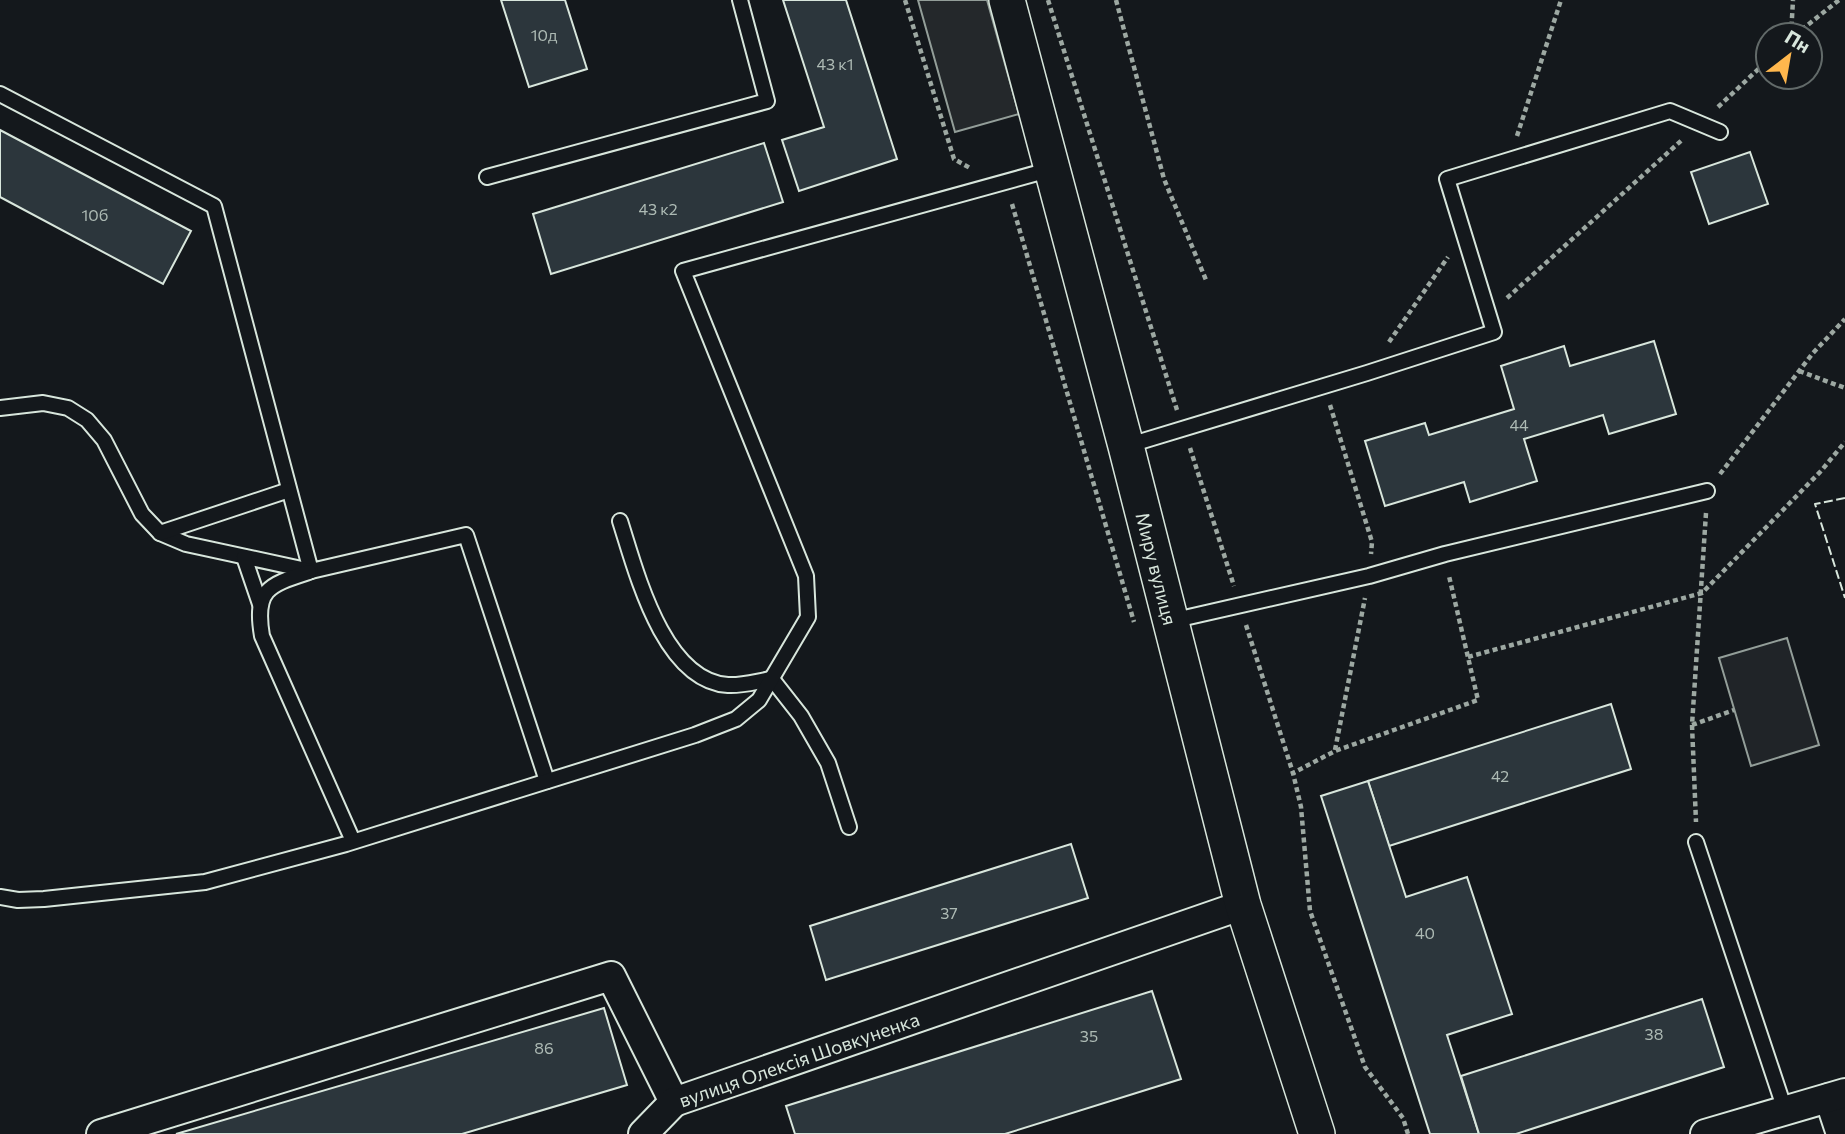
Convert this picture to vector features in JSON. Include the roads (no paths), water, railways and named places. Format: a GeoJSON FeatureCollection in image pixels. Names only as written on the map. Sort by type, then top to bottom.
{"type":"FeatureCollection","features":[{"type":"Feature","properties":{"kind":"street","name":"Миру вулиця"},"geometry":{"type":"LineString","coordinates":[[1007,0],[1126,446],[1243,905],[1317,1134]]}},
{"type":"Feature","properties":{"kind":"street","name":"вулиця Олексія Шовкуненка"},"geometry":{"type":"LineString","coordinates":[[101,1134],[611,976],[674,1102],[1243,905]]}},
{"type":"Feature","properties":{"kind":"street"},"geometry":{"type":"LineString","coordinates":[[1705,1134],[1837,1095],[1841,1134]]}},
{"type":"Feature","properties":{"kind":"street"},"geometry":{"type":"LineString","coordinates":[[643,1134],[674,1102]]}},
{"type":"Feature","properties":{"kind":"lane"},"geometry":{"type":"LineString","coordinates":[[487,177],[767,101],[740,0]]}},
{"type":"Feature","properties":{"kind":"lane"},"geometry":{"type":"LineString","coordinates":[[0,94],[214,206],[311,571]]}},
{"type":"Feature","properties":{"kind":"lane"},"geometry":{"type":"LineString","coordinates":[[1126,446],[1494,332],[1447,179],[1670,111],[1720,132]]}},
{"type":"Feature","properties":{"kind":"lane"},"geometry":{"type":"LineString","coordinates":[[0,897],[18,900],[44,899],[205,882],[353,841],[695,735],[736,719],[759,700],[807,617],[806,576],[683,271],[1052,169]]}},
{"type":"Feature","properties":{"kind":"lane"},"geometry":{"type":"LineString","coordinates":[[0,408],[43,403],[68,408],[87,420],[104,440],[142,514],[160,533],[186,544],[311,571]]}},
{"type":"Feature","properties":{"kind":"lane"},"geometry":{"type":"LineString","coordinates":[[160,533],[289,490]]}},
{"type":"Feature","properties":{"kind":"lane"},"geometry":{"type":"LineString","coordinates":[[1171,621],[1369,576],[1707,491]]}},
{"type":"Feature","properties":{"kind":"lane"},"geometry":{"type":"LineString","coordinates":[[620,521],[643,594],[667,641],[688,667],[708,680],[729,685],[772,679]]}},
{"type":"Feature","properties":{"kind":"lane"},"geometry":{"type":"LineString","coordinates":[[353,841],[262,636],[259,618],[260,604],[266,592],[277,582],[311,571],[466,536],[547,781]]}},
{"type":"Feature","properties":{"kind":"lane"},"geometry":{"type":"LineString","coordinates":[[243,557],[260,604]]}},
{"type":"Feature","properties":{"kind":"lane"},"geometry":{"type":"LineString","coordinates":[[772,679],[801,716],[828,763],[849,827]]}},
{"type":"Feature","properties":{"kind":"lane"},"geometry":{"type":"LineString","coordinates":[[1696,842],[1785,1111]]}}]}
